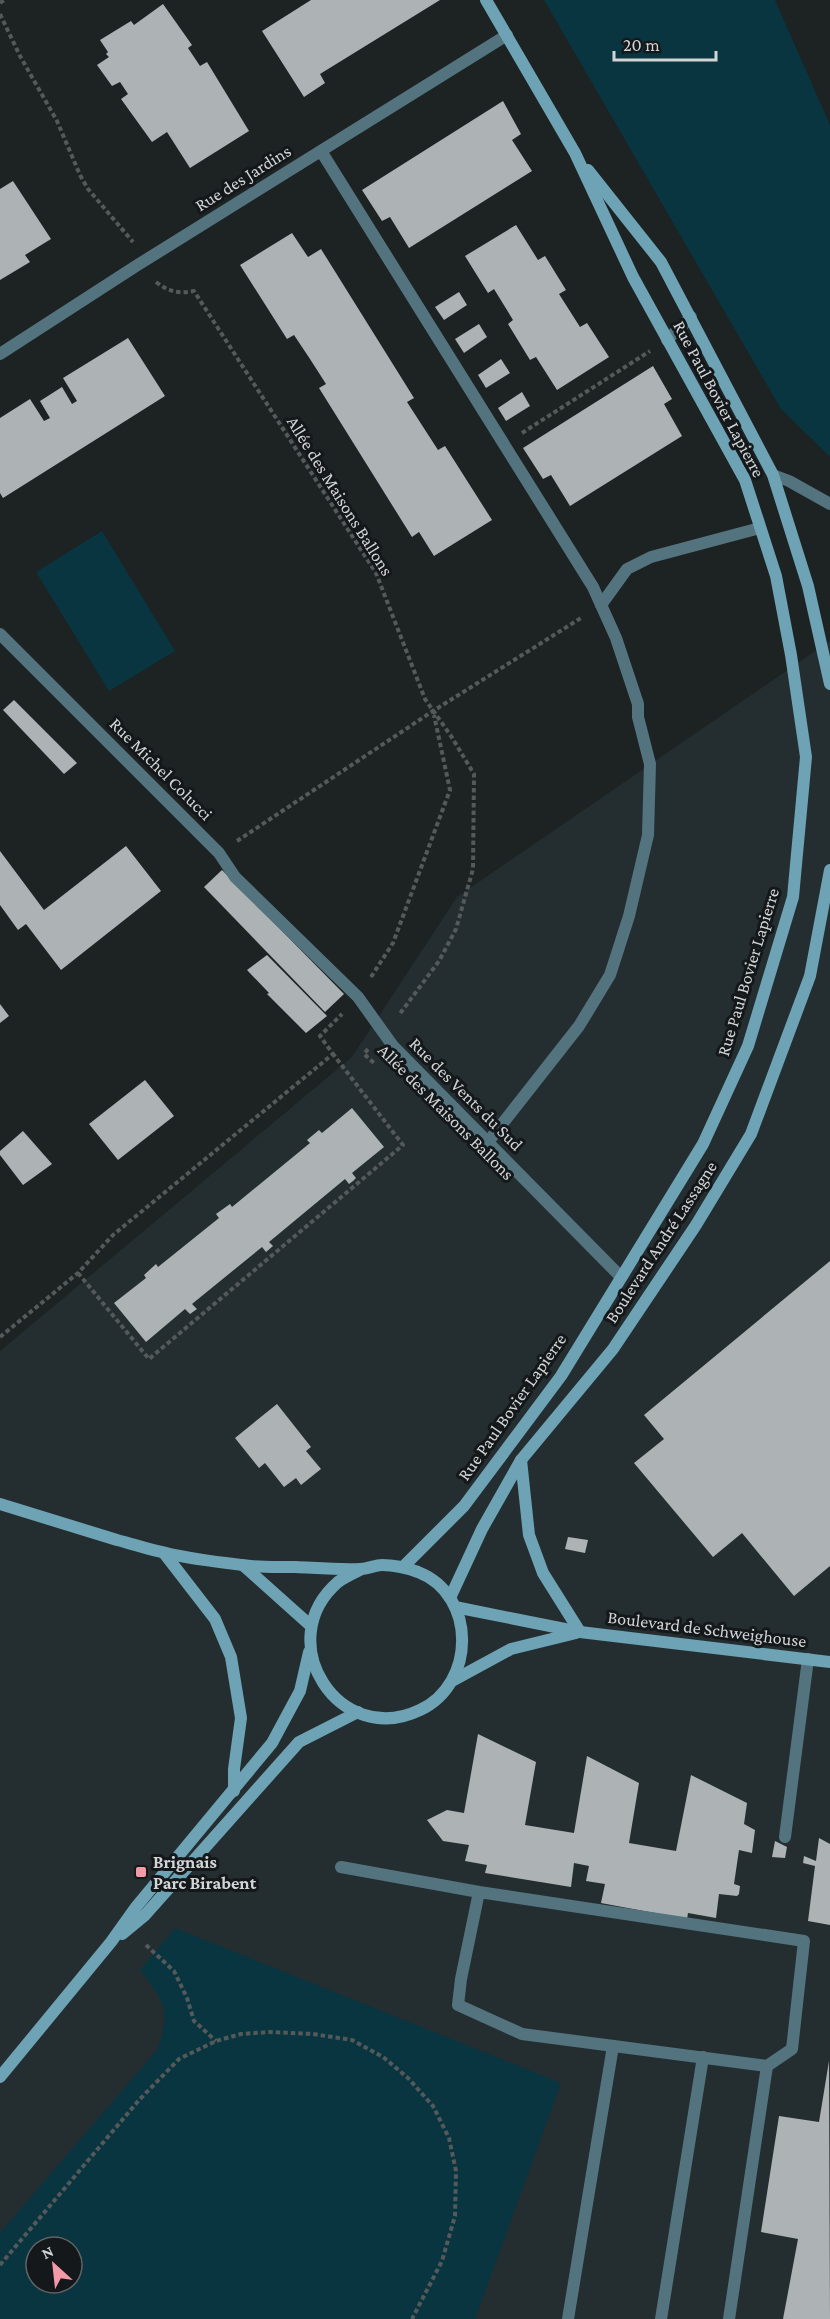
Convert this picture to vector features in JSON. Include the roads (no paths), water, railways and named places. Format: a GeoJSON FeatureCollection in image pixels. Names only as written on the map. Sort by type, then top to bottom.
{"type":"FeatureCollection","features":[{"type":"Feature","properties":{"kind":"main road","name":"Rue Paul Bovier Lapierre"},"geometry":{"type":"LineString","coordinates":[[403,1567],[464,1506],[561,1376],[620,1276],[703,1144],[748,1046],[793,897],[806,758],[791,655],[776,576],[745,480],[633,277],[575,153],[486,0]]}},
{"type":"Feature","properties":{"kind":"main road","name":"Rue Paul Bovier Lapierre"},"geometry":{"type":"LineString","coordinates":[[575,153],[661,262],[773,475]]}},
{"type":"Feature","properties":{"kind":"main road"},"geometry":{"type":"LineString","coordinates":[[773,475],[808,586],[830,684]]}},
{"type":"Feature","properties":{"kind":"main road","name":"Boulevard André Lassagne"},"geometry":{"type":"LineString","coordinates":[[452,1602],[482,1529],[521,1460],[613,1349],[696,1225],[752,1134],[810,976],[830,870]]}},
{"type":"Feature","properties":{"kind":"main road"},"geometry":{"type":"LineString","coordinates":[[521,1460],[529,1535],[543,1573],[580,1632]]}},
{"type":"Feature","properties":{"kind":"main road"},"geometry":{"type":"LineString","coordinates":[[0,1504],[164,1553],[244,1566],[362,1569],[382,1565],[403,1567],[421,1573],[437,1584],[452,1602],[461,1625],[463,1644],[460,1663],[452,1681],[439,1698],[421,1710],[400,1717],[379,1718],[358,1712],[339,1702],[324,1687],[315,1669],[310,1648]]}},
{"type":"Feature","properties":{"kind":"main road"},"geometry":{"type":"LineString","coordinates":[[164,1553],[214,1620],[231,1657],[241,1718],[234,1769],[234,1791]]}},
{"type":"Feature","properties":{"kind":"main road"},"geometry":{"type":"LineString","coordinates":[[244,1566],[311,1626]]}},
{"type":"Feature","properties":{"kind":"main road"},"geometry":{"type":"LineString","coordinates":[[0,2077],[111,1942],[136,1907],[272,1743],[300,1691],[310,1648],[311,1626],[321,1601],[339,1581],[362,1569]]}},
{"type":"Feature","properties":{"kind":"main road","name":"Boulevard de Schweighouse"},"geometry":{"type":"LineString","coordinates":[[452,1602],[580,1632],[830,1662]]}},
{"type":"Feature","properties":{"kind":"main road","name":"Boulevard de Schweighouse"},"geometry":{"type":"LineString","coordinates":[[452,1681],[511,1649],[580,1632]]}},
{"type":"Feature","properties":{"kind":"main road"},"geometry":{"type":"LineString","coordinates":[[111,1942],[145,1915],[299,1742],[358,1712]]}},
{"type":"Feature","properties":{"kind":"street","name":"Rue des Jardins"},"geometry":{"type":"LineString","coordinates":[[0,354],[146,260],[507,35]]}},
{"type":"Feature","properties":{"kind":"street"},"geometry":{"type":"LineString","coordinates":[[321,151],[593,587],[616,638],[638,705],[638,717],[650,764],[648,835],[629,916],[610,975],[579,1026],[488,1142]]}},
{"type":"Feature","properties":{"kind":"street"},"geometry":{"type":"LineString","coordinates":[[667,340],[691,317]]}},
{"type":"Feature","properties":{"kind":"street","name":"Rue Paul Bovier Lapierre"},"geometry":{"type":"LineString","coordinates":[[773,475],[789,481],[830,504]]}},
{"type":"Feature","properties":{"kind":"street"},"geometry":{"type":"LineString","coordinates":[[601,605],[627,569],[651,557],[760,528]]}},
{"type":"Feature","properties":{"kind":"street","name":"Rue Michel Colucci"},"geometry":{"type":"LineString","coordinates":[[0,634],[219,853],[235,877],[292,932]]}},
{"type":"Feature","properties":{"kind":"street","name":"Rue des Vents du Sud"},"geometry":{"type":"LineString","coordinates":[[292,932],[358,997],[393,1046],[620,1276]]}},
{"type":"Feature","properties":{"kind":"street"},"geometry":{"type":"LineString","coordinates":[[785,1837],[808,1659]]}},
{"type":"Feature","properties":{"kind":"street"},"geometry":{"type":"LineString","coordinates":[[341,1867],[479,1892],[804,1941],[792,2049],[767,2066],[613,2046],[522,2034],[458,2005],[461,1979],[479,1892]]}},
{"type":"Feature","properties":{"kind":"street"},"geometry":{"type":"LineString","coordinates":[[568,2319],[613,2046]]}},
{"type":"Feature","properties":{"kind":"street"},"geometry":{"type":"LineString","coordinates":[[661,2319],[703,2057]]}},
{"type":"Feature","properties":{"kind":"street"},"geometry":{"type":"LineString","coordinates":[[729,2319],[767,2066]]}},
{"type":"Feature","properties":{"kind":"place","name":"Brignais Parc Birabent"},"geometry":{"type":"Point","coordinates":[141,1872]}}]}
